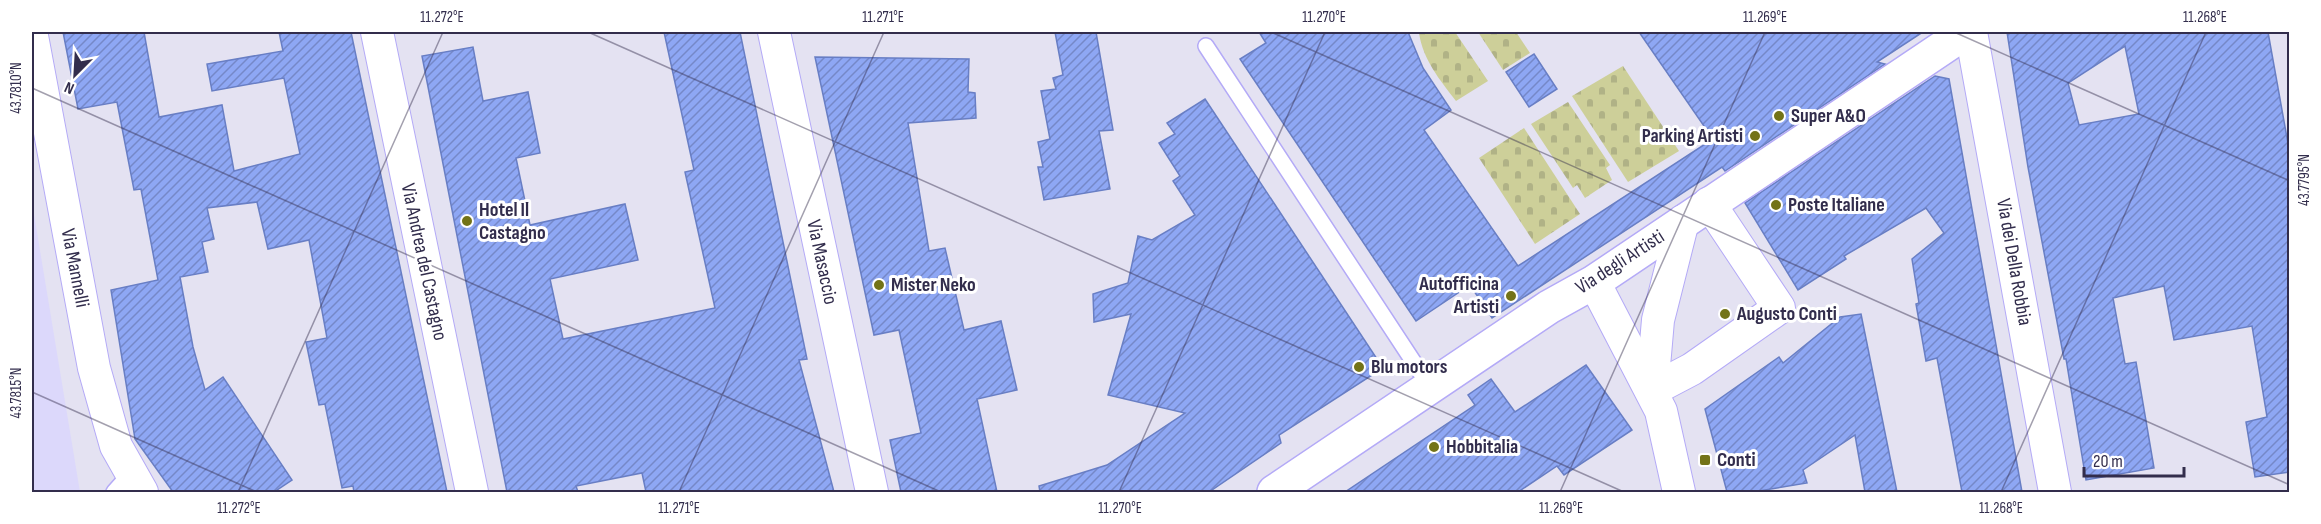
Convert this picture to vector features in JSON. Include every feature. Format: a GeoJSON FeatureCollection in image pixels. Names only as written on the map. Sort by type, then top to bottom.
{"type":"FeatureCollection","features":[{"type":"Feature","properties":{"kind":"street","name":"Via Andrea del Castagno"},"geometry":{"type":"LineString","coordinates":[[377,32],[472,492]]}},
{"type":"Feature","properties":{"kind":"street","name":"Via Masaccio"},"geometry":{"type":"LineString","coordinates":[[774,32],[872,492]]}},
{"type":"Feature","properties":{"kind":"street","name":"Via degli Artisti"},"geometry":{"type":"LineString","coordinates":[[1274,492],[1549,307],[1594,282],[1969,32]]}},
{"type":"Feature","properties":{"kind":"street","name":"Via dei Della Robbia"},"geometry":{"type":"LineString","coordinates":[[1969,32],[2055,492]]}},
{"type":"Feature","properties":{"kind":"street","name":"Via Mannelli"},"geometry":{"type":"LineString","coordinates":[[32,36],[94,368],[129,486]]}},
{"type":"Feature","properties":{"kind":"street"},"geometry":{"type":"LineString","coordinates":[[1696,212],[1779,308],[1692,369],[1652,390],[1658,320],[1696,212]]}},
{"type":"Feature","properties":{"kind":"street"},"geometry":{"type":"LineString","coordinates":[[1594,282],[1661,411],[1679,492]]}},
{"type":"Feature","properties":{"kind":"lane"},"geometry":{"type":"LineString","coordinates":[[1206,46],[1430,387]]}},
{"type":"Feature","properties":{"kind":"shaded area"},"geometry":{"type":"Polygon","coordinates":[[[32,202],[80,492],[32,492],[32,202]]]}},
{"type":"Feature","properties":{"kind":"green space"},"geometry":{"type":"Polygon","coordinates":[[[1455,32],[1488,81],[1456,101],[1428,61],[1421,43],[1419,33],[1455,32]]]}},
{"type":"Feature","properties":{"kind":"green space"},"geometry":{"type":"Polygon","coordinates":[[[1478,32],[1516,32],[1530,53],[1503,70],[1478,32]]]}},
{"type":"Feature","properties":{"kind":"green space"},"geometry":{"type":"Polygon","coordinates":[[[1623,66],[1679,151],[1628,182],[1572,96],[1623,66]]]}},
{"type":"Feature","properties":{"kind":"green space"},"geometry":{"type":"Polygon","coordinates":[[[1568,102],[1610,165],[1606,168],[1612,180],[1585,198],[1577,185],[1573,188],[1531,124],[1568,102]]]}},
{"type":"Feature","properties":{"kind":"green space"},"geometry":{"type":"Polygon","coordinates":[[[1524,128],[1580,214],[1535,244],[1479,158],[1524,128]]]}},
{"type":"Feature","properties":{"kind":"building"},"geometry":{"type":"Polygon","coordinates":[[[63,32],[144,32],[159,117],[222,105],[234,171],[300,154],[284,78],[212,91],[207,64],[283,51],[279,32],[351,32],[447,492],[354,492],[353,486],[342,488],[325,404],[319,405],[306,342],[327,338],[309,240],[268,249],[257,202],[207,208],[214,239],[202,242],[208,272],[180,277],[193,347],[205,390],[223,377],[292,480],[274,492],[173,492],[135,439],[111,290],[158,280],[141,189],[134,190],[117,102],[78,109],[63,32]]]}},
{"type":"Feature","properties":{"kind":"building"},"geometry":{"type":"Polygon","coordinates":[[[664,32],[740,32],[807,359],[799,360],[834,492],[646,492],[642,473],[576,486],[578,492],[507,492],[422,56],[473,47],[483,101],[528,92],[540,153],[516,158],[530,225],[625,204],[638,260],[550,279],[563,339],[715,308],[685,172],[694,170],[664,32]]]}},
{"type":"Feature","properties":{"kind":"building"},"geometry":{"type":"Polygon","coordinates":[[[1055,32],[1096,32],[1113,130],[1099,131],[1110,189],[1044,200],[1038,167],[1043,167],[1038,142],[1050,139],[1041,91],[1056,89],[1053,78],[1063,75],[1055,32]]]}},
{"type":"Feature","properties":{"kind":"building"},"geometry":{"type":"Polygon","coordinates":[[[1259,32],[1408,32],[1423,68],[1451,110],[1424,130],[1518,266],[1713,139],[1639,32],[1923,32],[1877,62],[1885,64],[1725,171],[1722,167],[1492,318],[1470,285],[1416,321],[1240,59],[1266,43],[1259,32]]]}},
{"type":"Feature","properties":{"kind":"building"},"geometry":{"type":"Polygon","coordinates":[[[2007,32],[2268,32],[2289,149],[2289,472],[2255,477],[2246,422],[2267,417],[2252,326],[2174,340],[2164,286],[2113,298],[2125,364],[2136,362],[2154,468],[2086,480],[2066,359],[2064,359],[2028,167],[2007,32]],[[2125,46],[2068,83],[2079,125],[2139,114],[2125,46]]]}},
{"type":"Feature","properties":{"kind":"building"},"geometry":{"type":"Polygon","coordinates":[[[1534,54],[1557,89],[1529,107],[1506,72],[1534,54]]]}},
{"type":"Feature","properties":{"kind":"building"},"geometry":{"type":"Polygon","coordinates":[[[815,57],[969,59],[968,92],[975,93],[976,118],[908,123],[929,251],[945,248],[964,330],[1001,321],[1017,390],[977,399],[997,492],[901,492],[890,440],[921,433],[899,330],[874,335],[815,57]]]}},
{"type":"Feature","properties":{"kind":"building"},"geometry":{"type":"Polygon","coordinates":[[[1935,76],[1949,79],[2022,492],[1962,492],[1937,358],[1926,361],[1916,304],[1919,303],[1912,259],[1944,233],[1926,208],[1844,256],[1846,259],[1798,290],[1745,203],[1935,76]]]}},
{"type":"Feature","properties":{"kind":"building"},"geometry":{"type":"Polygon","coordinates":[[[1205,99],[1383,368],[1279,435],[1281,443],[1209,492],[1040,492],[1039,486],[1107,465],[1185,413],[1108,395],[1131,314],[1094,322],[1093,294],[1128,283],[1138,236],[1152,240],[1195,215],[1173,181],[1180,176],[1159,143],[1175,134],[1167,123],[1205,99]]]}},
{"type":"Feature","properties":{"kind":"building"},"geometry":{"type":"Polygon","coordinates":[[[1861,314],[1897,492],[1865,492],[1855,435],[1803,470],[1807,483],[1753,492],[1727,492],[1705,409],[1779,357],[1783,363],[1840,317],[1861,314]]]}},
{"type":"Feature","properties":{"kind":"building"},"geometry":{"type":"Polygon","coordinates":[[[1586,365],[1632,430],[1564,475],[1557,466],[1518,492],[1345,492],[1475,405],[1468,395],[1491,379],[1515,412],[1586,365]]]}},
{"type":"Feature","properties":{"kind":"place","name":"Super A&O"},"geometry":{"type":"Point","coordinates":[1779,116]}},
{"type":"Feature","properties":{"kind":"place","name":"Parking Artisti"},"geometry":{"type":"Point","coordinates":[1755,136]}},
{"type":"Feature","properties":{"kind":"place","name":"Poste Italiane"},"geometry":{"type":"Point","coordinates":[1776,205]}},
{"type":"Feature","properties":{"kind":"place","name":"Hotel Il Castagno"},"geometry":{"type":"Point","coordinates":[467,221]}},
{"type":"Feature","properties":{"kind":"place","name":"Mister Neko"},"geometry":{"type":"Point","coordinates":[879,285]}},
{"type":"Feature","properties":{"kind":"place","name":"Autofficina Artisti"},"geometry":{"type":"Point","coordinates":[1511,296]}},
{"type":"Feature","properties":{"kind":"place","name":"Augusto Conti"},"geometry":{"type":"Point","coordinates":[1725,314]}},
{"type":"Feature","properties":{"kind":"place","name":"Blu motors"},"geometry":{"type":"Point","coordinates":[1359,367]}},
{"type":"Feature","properties":{"kind":"place","name":"Hobbitalia"},"geometry":{"type":"Point","coordinates":[1434,447]}},
{"type":"Feature","properties":{"kind":"place","name":"Conti"},"geometry":{"type":"Point","coordinates":[1705,460]}}]}
